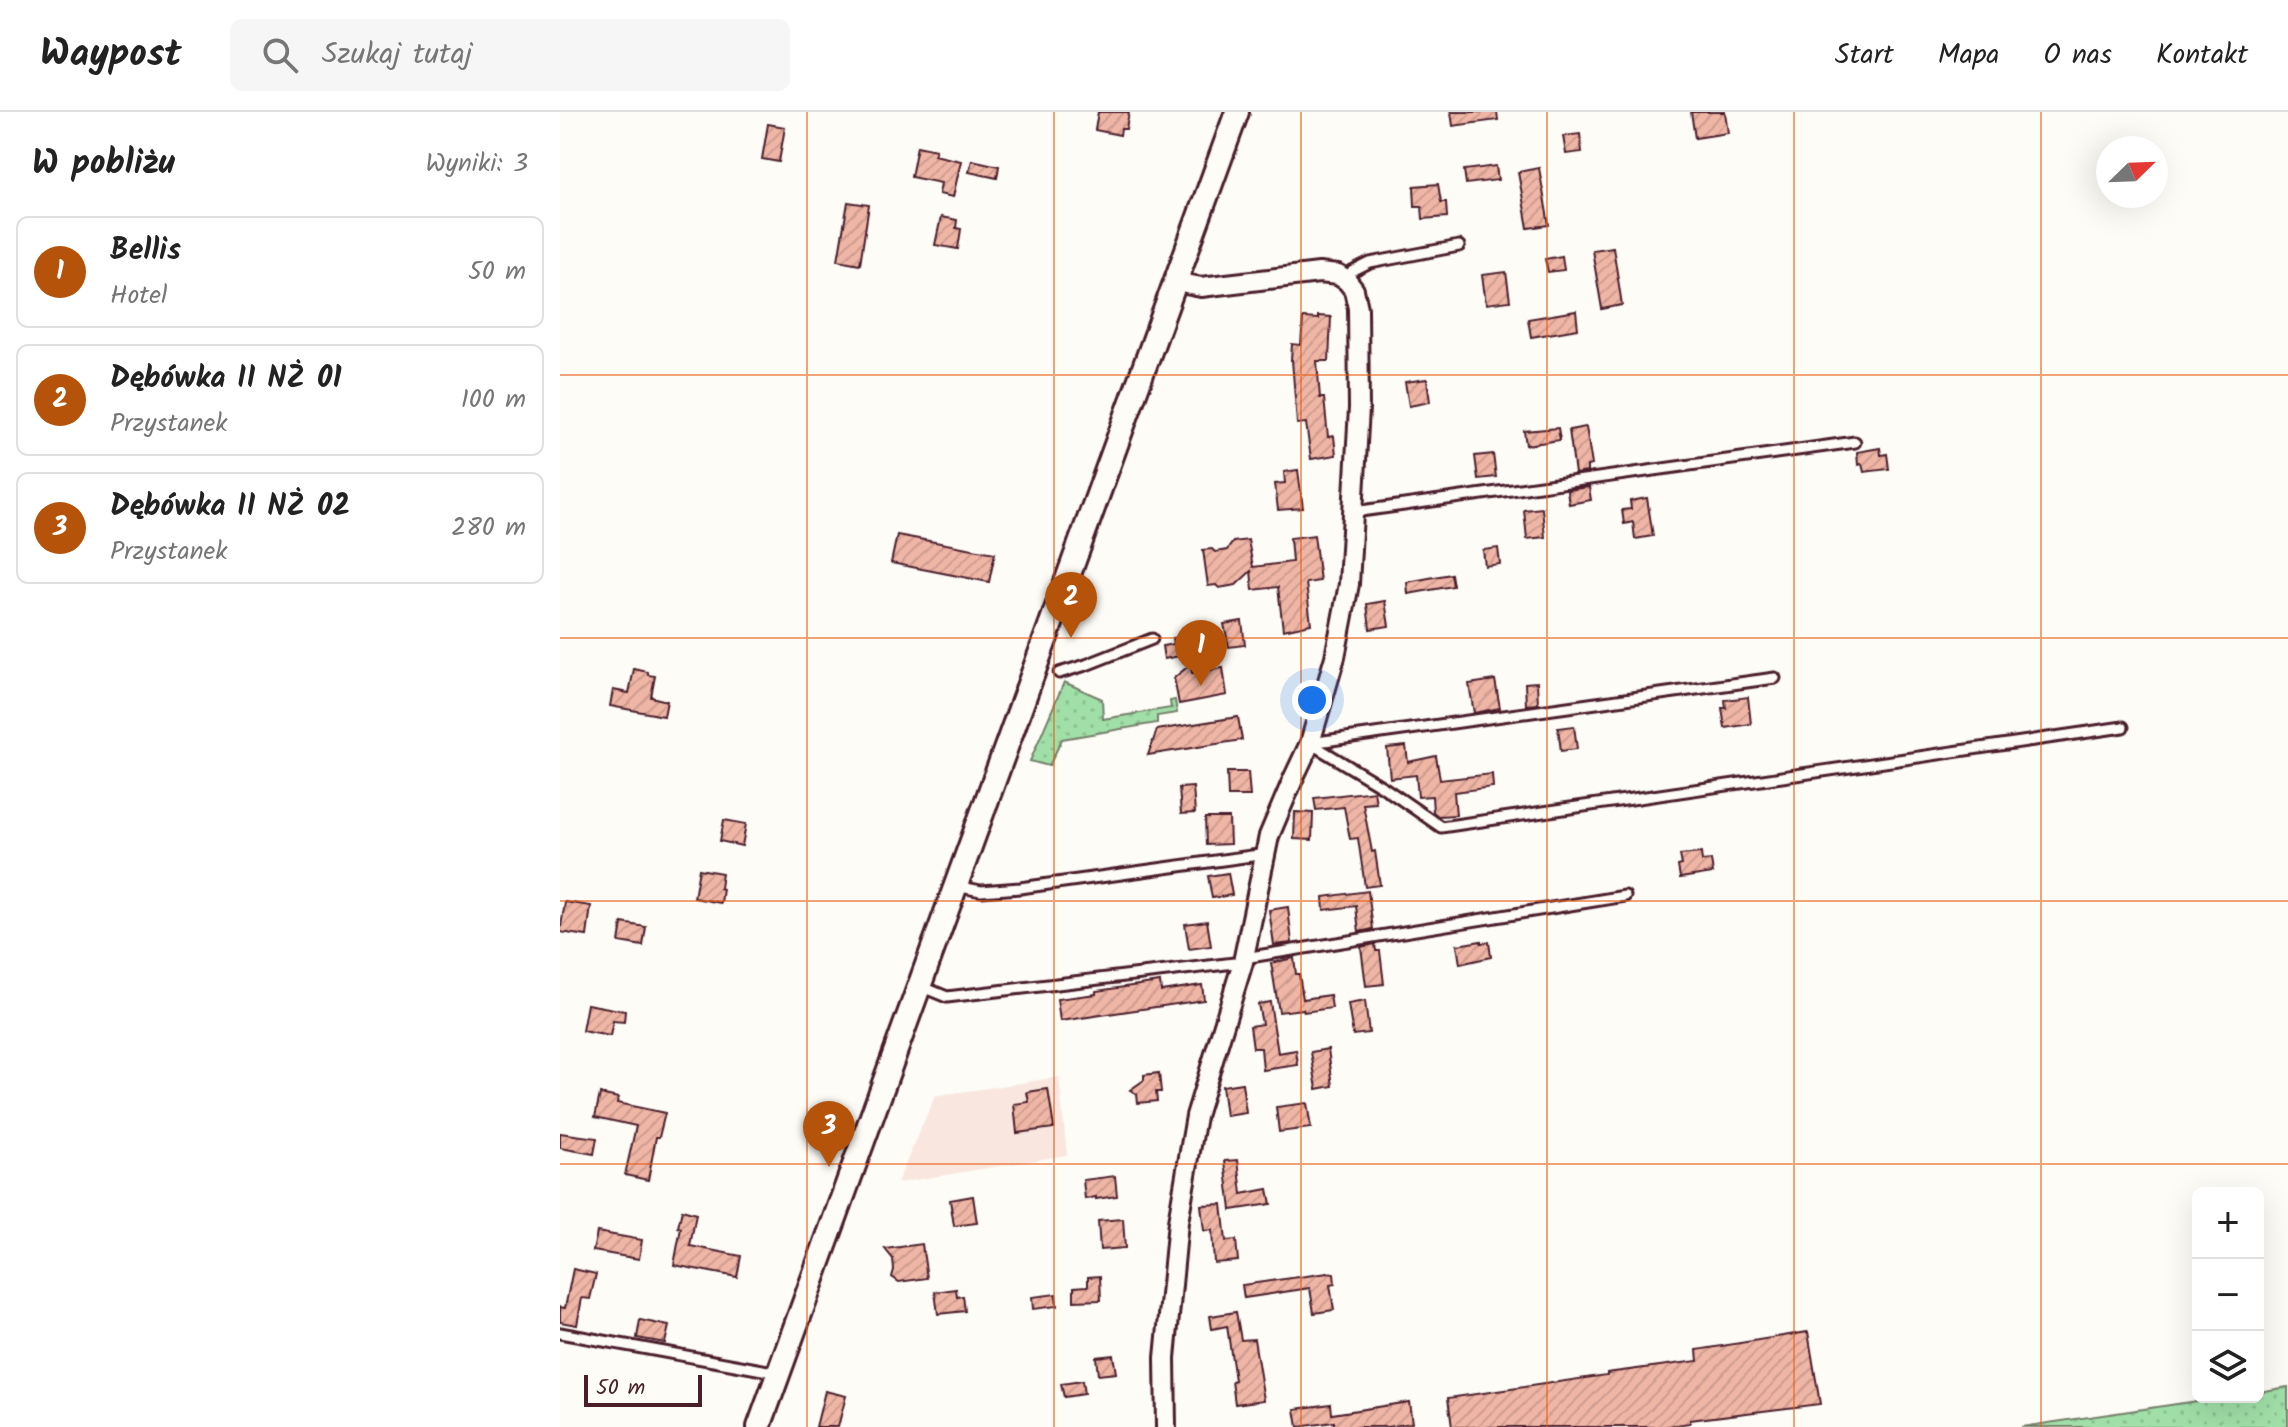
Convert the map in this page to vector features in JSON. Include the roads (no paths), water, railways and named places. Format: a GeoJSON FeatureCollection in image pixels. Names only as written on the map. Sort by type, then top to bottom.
{"type":"FeatureCollection","features":[{"type":"Feature","properties":{"kind":"street"},"geometry":{"type":"LineString","coordinates":[[759,1427],[1237,112]]}},
{"type":"Feature","properties":{"kind":"street"},"geometry":{"type":"LineString","coordinates":[[1166,1427],[1165,1358],[1178,1222],[1196,1116],[1244,960],[1269,836],[1310,743],[1335,657],[1349,584],[1359,342],[1354,290],[1338,275],[1319,273],[1201,287],[1176,282]]}},
{"type":"Feature","properties":{"kind":"lane"},"geometry":{"type":"LineString","coordinates":[[1347,281],[1352,272],[1370,263],[1459,246]]}},
{"type":"Feature","properties":{"kind":"lane"},"geometry":{"type":"LineString","coordinates":[[1354,512],[1855,442]]}},
{"type":"Feature","properties":{"kind":"lane"},"geometry":{"type":"LineString","coordinates":[[1059,673],[1152,639]]}},
{"type":"Feature","properties":{"kind":"lane"},"geometry":{"type":"LineString","coordinates":[[1310,743],[1775,678]]}},
{"type":"Feature","properties":{"kind":"lane"},"geometry":{"type":"LineString","coordinates":[[1310,743],[1441,827],[2123,727]]}},
{"type":"Feature","properties":{"kind":"lane"},"geometry":{"type":"LineString","coordinates":[[956,886],[981,891],[1020,888],[1266,854]]}},
{"type":"Feature","properties":{"kind":"lane"},"geometry":{"type":"LineString","coordinates":[[920,986],[947,997],[1244,960],[1625,896]]}},
{"type":"Feature","properties":{"kind":"lane"},"geometry":{"type":"LineString","coordinates":[[560,1333],[779,1373]]}},
{"type":"Feature","properties":{"kind":"place","name":"Dębówka II NŻ 01"},"geometry":{"type":"Point","coordinates":[1071,638]}},
{"type":"Feature","properties":{"kind":"place","name":"Bellis"},"geometry":{"type":"Point","coordinates":[1201,686]}},
{"type":"Feature","properties":{"kind":"place","name":"Dębówka II NŻ 02"},"geometry":{"type":"Point","coordinates":[829,1167]}}]}
